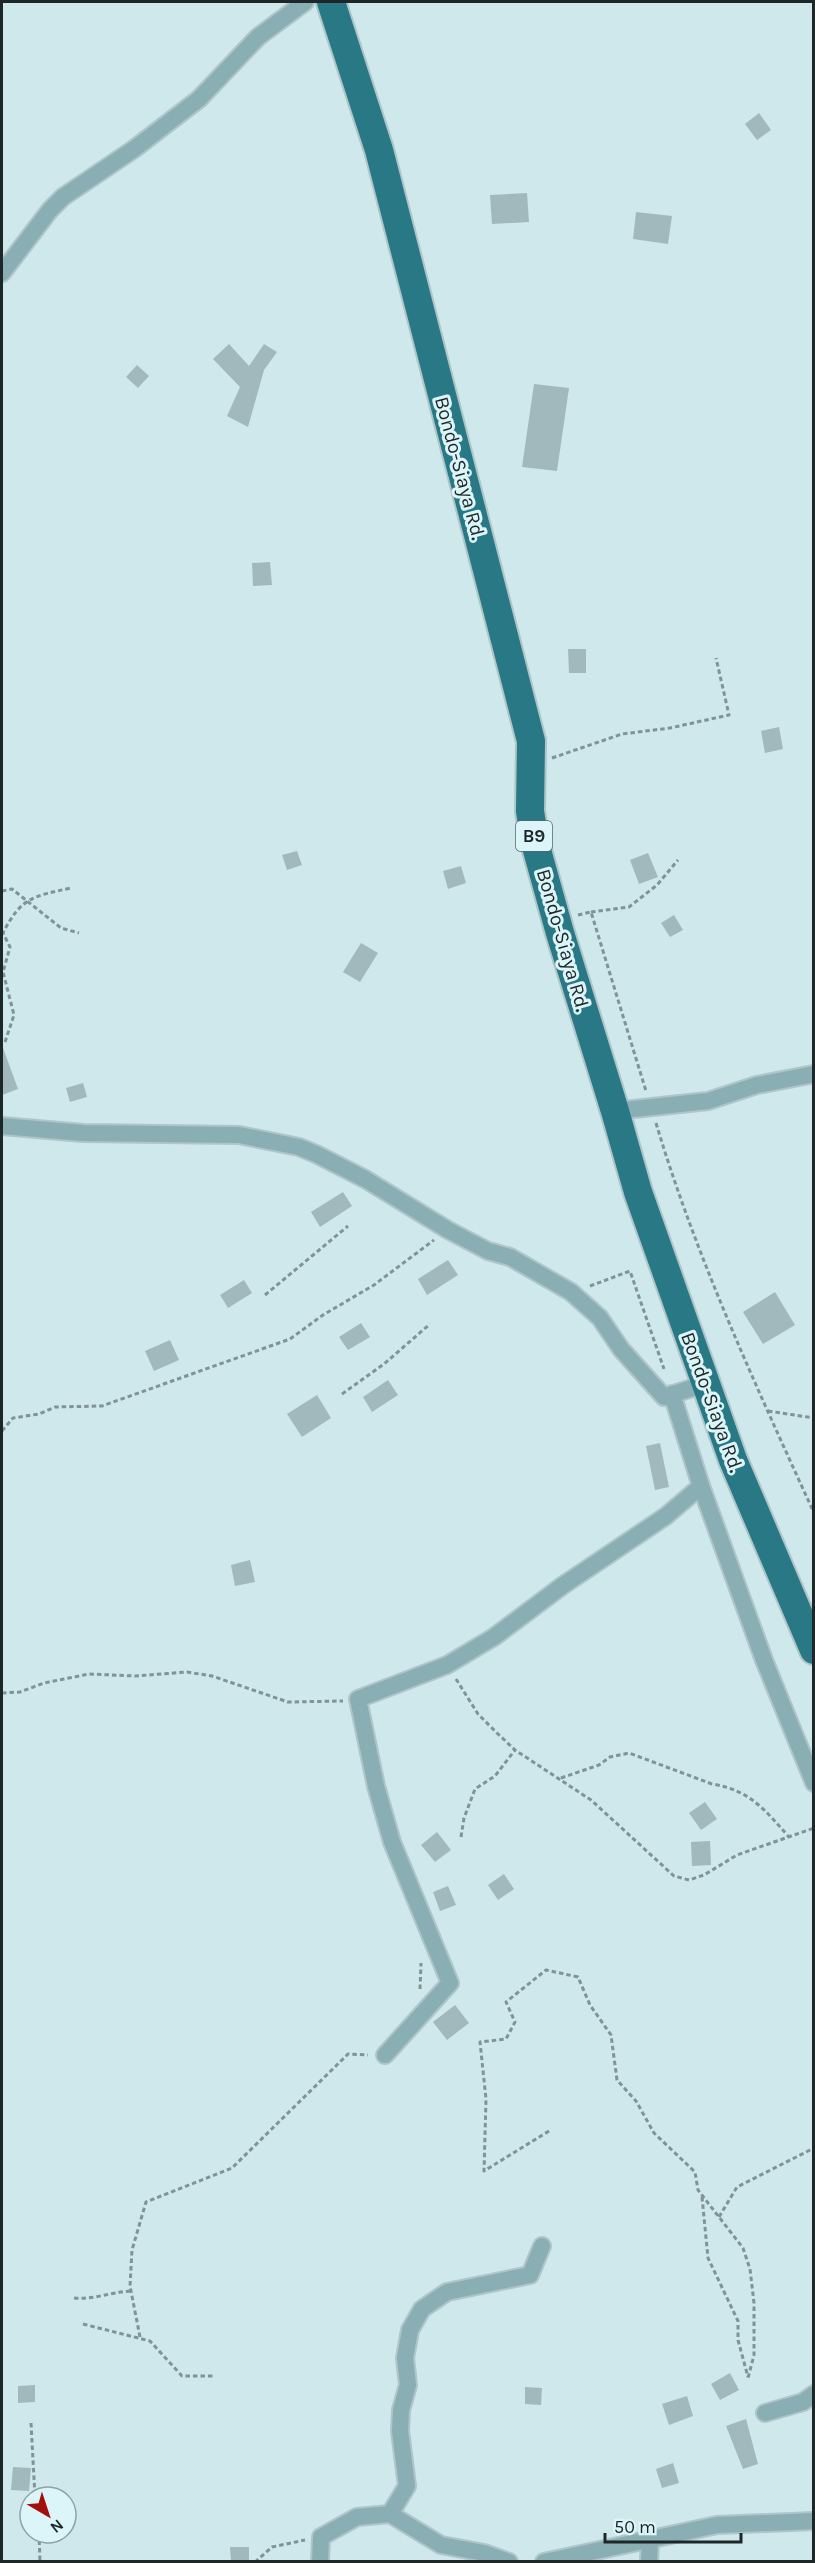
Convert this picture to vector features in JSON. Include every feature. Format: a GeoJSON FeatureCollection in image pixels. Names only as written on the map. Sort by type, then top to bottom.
{"type":"FeatureCollection","features":[{"type":"Feature","properties":{"kind":"highway","name":"Bondo-Siaya Rd."},"geometry":{"type":"LineString","coordinates":[[331,2],[379,150],[531,741],[530,811],[535,843],[556,920],[638,1192],[705,1384],[758,1525],[813,1650]]}},
{"type":"Feature","properties":{"kind":"street"},"geometry":{"type":"LineString","coordinates":[[2,273],[39,223],[63,197],[134,149],[199,99],[258,36],[305,2]]}},
{"type":"Feature","properties":{"kind":"street"},"geometry":{"type":"LineString","coordinates":[[615,1111],[708,1101],[757,1085],[813,1074]]}},
{"type":"Feature","properties":{"kind":"street"},"geometry":{"type":"LineString","coordinates":[[2,1126],[82,1133],[239,1135],[299,1147],[365,1179],[448,1230],[488,1251],[510,1257],[571,1292],[600,1318],[621,1349],[664,1397],[705,1384]]}},
{"type":"Feature","properties":{"kind":"street"},"geometry":{"type":"LineString","coordinates":[[672,1394],[701,1486],[764,1660],[813,1784]]}},
{"type":"Feature","properties":{"kind":"street"},"geometry":{"type":"LineString","coordinates":[[385,2055],[450,1983],[392,1842],[376,1786],[358,1699],[447,1665],[494,1637],[562,1586],[666,1516],[701,1486]]}},
{"type":"Feature","properties":{"kind":"street"},"geometry":{"type":"LineString","coordinates":[[390,2514],[407,2487],[400,2431],[401,2410],[408,2385],[405,2358],[410,2330],[422,2309],[447,2292],[530,2275],[542,2246]]}},
{"type":"Feature","properties":{"kind":"street"},"geometry":{"type":"LineString","coordinates":[[765,2413],[802,2403],[813,2394]]}},
{"type":"Feature","properties":{"kind":"street"},"geometry":{"type":"LineString","coordinates":[[320,2562],[321,2537],[357,2517],[390,2514],[441,2545],[509,2562]]}},
{"type":"Feature","properties":{"kind":"street"},"geometry":{"type":"LineString","coordinates":[[544,2562],[717,2525],[813,2521]]}},
{"type":"Feature","properties":{"kind":"street"},"geometry":{"type":"LineString","coordinates":[[649,2562],[650,2538]]}},
{"type":"Feature","properties":{"kind":"path"},"geometry":{"type":"LineString","coordinates":[[531,765],[622,735],[670,728],[729,715],[716,658]]}},
{"type":"Feature","properties":{"kind":"path"},"geometry":{"type":"LineString","coordinates":[[556,920],[629,907],[657,885],[678,860]]}},
{"type":"Feature","properties":{"kind":"path"},"geometry":{"type":"LineString","coordinates":[[5,1042],[14,1015],[3,972],[10,948],[3,933],[11,916],[34,896],[71,888]]}},
{"type":"Feature","properties":{"kind":"path"},"geometry":{"type":"LineString","coordinates":[[2,891],[12,889],[62,928],[79,933]]}},
{"type":"Feature","properties":{"kind":"path"},"geometry":{"type":"LineString","coordinates":[[591,912],[676,1190],[768,1412],[813,1513]]}},
{"type":"Feature","properties":{"kind":"path"},"geometry":{"type":"LineString","coordinates":[[265,1295],[348,1226]]}},
{"type":"Feature","properties":{"kind":"path"},"geometry":{"type":"LineString","coordinates":[[2,1431],[13,1419],[39,1414],[54,1407],[102,1406],[290,1339],[323,1315],[374,1285],[448,1230]]}},
{"type":"Feature","properties":{"kind":"path"},"geometry":{"type":"LineString","coordinates":[[571,1292],[630,1271],[672,1394]]}},
{"type":"Feature","properties":{"kind":"path"},"geometry":{"type":"LineString","coordinates":[[342,1394],[384,1364],[430,1324]]}},
{"type":"Feature","properties":{"kind":"path"},"geometry":{"type":"LineString","coordinates":[[768,1412],[813,1418]]}},
{"type":"Feature","properties":{"kind":"path"},"geometry":{"type":"LineString","coordinates":[[447,1665],[477,1714],[515,1750],[560,1779],[622,1827],[674,1876],[688,1880],[704,1875],[736,1855],[813,1827]]}},
{"type":"Feature","properties":{"kind":"path"},"geometry":{"type":"LineString","coordinates":[[2,1694],[20,1692],[44,1683],[89,1674],[135,1676],[187,1672],[212,1676],[288,1702],[338,1702],[358,1699]]}},
{"type":"Feature","properties":{"kind":"path"},"geometry":{"type":"LineString","coordinates":[[461,1837],[464,1818],[475,1789],[495,1776],[515,1750]]}},
{"type":"Feature","properties":{"kind":"path"},"geometry":{"type":"LineString","coordinates":[[560,1779],[599,1766],[610,1757],[629,1753],[712,1784],[725,1786],[756,1800],[789,1837]]}},
{"type":"Feature","properties":{"kind":"path"},"geometry":{"type":"LineString","coordinates":[[419,2018],[422,1962],[432,1939]]}},
{"type":"Feature","properties":{"kind":"path"},"geometry":{"type":"LineString","coordinates":[[549,2131],[484,2171],[486,2099],[480,2042],[506,2039],[515,2022],[506,2002],[546,1970],[578,1977],[590,2005],[611,2035],[617,2080],[636,2101],[654,2133],[695,2172],[702,2195],[708,2258],[738,2321],[738,2340],[748,2378],[754,2355],[754,2303],[750,2269],[743,2248],[702,2195]]}},
{"type":"Feature","properties":{"kind":"path"},"geometry":{"type":"LineString","coordinates":[[140,2337],[130,2291],[132,2250],[146,2202],[232,2168],[348,2054],[385,2055]]}},
{"type":"Feature","properties":{"kind":"path"},"geometry":{"type":"LineString","coordinates":[[719,2217],[737,2187],[813,2148]]}},
{"type":"Feature","properties":{"kind":"path"},"geometry":{"type":"LineString","coordinates":[[74,2298],[87,2300],[114,2292],[130,2291]]}},
{"type":"Feature","properties":{"kind":"path"},"geometry":{"type":"LineString","coordinates":[[83,2324],[150,2341],[182,2376],[214,2376]]}},
{"type":"Feature","properties":{"kind":"path"},"geometry":{"type":"LineString","coordinates":[[31,2423],[34,2485]]}},
{"type":"Feature","properties":{"kind":"path"},"geometry":{"type":"LineString","coordinates":[[255,2562],[272,2547],[321,2537]]}},
{"type":"Feature","properties":{"kind":"path"},"geometry":{"type":"LineString","coordinates":[[39,2545],[40,2562]]}},
{"type":"Feature","properties":{"kind":"building"},"geometry":{"type":"Polygon","coordinates":[[[759,113],[771,130],[757,140],[745,124],[759,113]]]}},
{"type":"Feature","properties":{"kind":"building"},"geometry":{"type":"Polygon","coordinates":[[[527,193],[529,222],[492,224],[490,195],[527,193]]]}},
{"type":"Feature","properties":{"kind":"building"},"geometry":{"type":"Polygon","coordinates":[[[636,212],[672,216],[668,244],[633,239],[636,212]]]}},
{"type":"Feature","properties":{"kind":"building"},"geometry":{"type":"Polygon","coordinates":[[[229,344],[249,366],[264,344],[277,352],[264,370],[248,427],[227,416],[240,387],[213,359],[229,344]]]}},
{"type":"Feature","properties":{"kind":"building"},"geometry":{"type":"Polygon","coordinates":[[[137,365],[149,376],[138,388],[126,377],[137,365]]]}},
{"type":"Feature","properties":{"kind":"building"},"geometry":{"type":"Polygon","coordinates":[[[534,384],[569,388],[557,471],[522,467],[534,384]]]}},
{"type":"Feature","properties":{"kind":"building"},"geometry":{"type":"Polygon","coordinates":[[[270,562],[272,585],[253,586],[252,563],[270,562]]]}},
{"type":"Feature","properties":{"kind":"building"},"geometry":{"type":"Polygon","coordinates":[[[568,649],[586,649],[586,673],[569,673],[568,649]]]}},
{"type":"Feature","properties":{"kind":"building"},"geometry":{"type":"Polygon","coordinates":[[[779,727],[783,749],[765,753],[761,731],[779,727]]]}},
{"type":"Feature","properties":{"kind":"building"},"geometry":{"type":"Polygon","coordinates":[[[297,851],[302,865],[287,870],[282,855],[297,851]]]}},
{"type":"Feature","properties":{"kind":"building"},"geometry":{"type":"Polygon","coordinates":[[[648,853],[658,877],[639,884],[630,860],[648,853]]]}},
{"type":"Feature","properties":{"kind":"building"},"geometry":{"type":"Polygon","coordinates":[[[461,866],[466,883],[448,889],[443,871],[461,866]]]}},
{"type":"Feature","properties":{"kind":"building"},"geometry":{"type":"Polygon","coordinates":[[[674,915],[683,930],[670,937],[661,923],[674,915]]]}},
{"type":"Feature","properties":{"kind":"building"},"geometry":{"type":"Polygon","coordinates":[[[361,943],[378,953],[360,982],[343,972],[361,943]]]}},
{"type":"Feature","properties":{"kind":"building"},"geometry":{"type":"Polygon","coordinates":[[[2,1049],[18,1089],[2,1095],[2,1049]]]}},
{"type":"Feature","properties":{"kind":"building"},"geometry":{"type":"Polygon","coordinates":[[[83,1083],[87,1097],[70,1102],[66,1088],[83,1083]]]}},
{"type":"Feature","properties":{"kind":"building"},"geometry":{"type":"Polygon","coordinates":[[[343,1192],[352,1206],[320,1227],[311,1212],[343,1192]]]}},
{"type":"Feature","properties":{"kind":"building"},"geometry":{"type":"Polygon","coordinates":[[[448,1260],[458,1275],[427,1295],[418,1279],[448,1260]]]}},
{"type":"Feature","properties":{"kind":"building"},"geometry":{"type":"Polygon","coordinates":[[[244,1280],[252,1293],[228,1308],[220,1295],[244,1280]]]}},
{"type":"Feature","properties":{"kind":"building"},"geometry":{"type":"Polygon","coordinates":[[[775,1292],[795,1325],[763,1344],[743,1312],[775,1292]]]}},
{"type":"Feature","properties":{"kind":"building"},"geometry":{"type":"Polygon","coordinates":[[[361,1323],[370,1337],[348,1350],[339,1337],[361,1323]]]}},
{"type":"Feature","properties":{"kind":"building"},"geometry":{"type":"Polygon","coordinates":[[[170,1340],[179,1360],[154,1371],[145,1351],[170,1340]]]}},
{"type":"Feature","properties":{"kind":"building"},"geometry":{"type":"Polygon","coordinates":[[[388,1380],[398,1395],[372,1412],[363,1397],[388,1380]]]}},
{"type":"Feature","properties":{"kind":"building"},"geometry":{"type":"Polygon","coordinates":[[[317,1395],[331,1418],[302,1437],[287,1414],[317,1395]]]}},
{"type":"Feature","properties":{"kind":"building"},"geometry":{"type":"Polygon","coordinates":[[[660,1443],[669,1487],[655,1490],[646,1446],[660,1443]]]}},
{"type":"Feature","properties":{"kind":"building"},"geometry":{"type":"Polygon","coordinates":[[[250,1560],[255,1582],[235,1586],[231,1565],[250,1560]]]}},
{"type":"Feature","properties":{"kind":"building"},"geometry":{"type":"Polygon","coordinates":[[[705,1802],[717,1819],[701,1830],[689,1813],[705,1802]]]}},
{"type":"Feature","properties":{"kind":"building"},"geometry":{"type":"Polygon","coordinates":[[[437,1832],[451,1850],[435,1862],[421,1845],[437,1832]]]}},
{"type":"Feature","properties":{"kind":"building"},"geometry":{"type":"Polygon","coordinates":[[[710,1841],[711,1865],[692,1866],[691,1842],[710,1841]]]}},
{"type":"Feature","properties":{"kind":"building"},"geometry":{"type":"Polygon","coordinates":[[[504,1874],[514,1889],[498,1900],[488,1885],[504,1874]]]}},
{"type":"Feature","properties":{"kind":"building"},"geometry":{"type":"Polygon","coordinates":[[[448,1886],[456,1905],[440,1911],[433,1892],[448,1886]]]}},
{"type":"Feature","properties":{"kind":"building"},"geometry":{"type":"Polygon","coordinates":[[[455,2005],[469,2023],[447,2040],[433,2022],[455,2005]]]}},
{"type":"Feature","properties":{"kind":"building"},"geometry":{"type":"Polygon","coordinates":[[[730,2373],[739,2390],[720,2400],[711,2384],[730,2373]]]}},
{"type":"Feature","properties":{"kind":"building"},"geometry":{"type":"Polygon","coordinates":[[[35,2385],[35,2402],[18,2403],[18,2386],[35,2385]]]}},
{"type":"Feature","properties":{"kind":"building"},"geometry":{"type":"Polygon","coordinates":[[[525,2387],[542,2388],[541,2405],[525,2404],[525,2387]]]}},
{"type":"Feature","properties":{"kind":"building"},"geometry":{"type":"Polygon","coordinates":[[[687,2396],[693,2416],[669,2425],[662,2404],[687,2396]]]}},
{"type":"Feature","properties":{"kind":"building"},"geometry":{"type":"Polygon","coordinates":[[[746,2419],[758,2464],[743,2469],[726,2426],[746,2419]]]}},
{"type":"Feature","properties":{"kind":"building"},"geometry":{"type":"Polygon","coordinates":[[[673,2463],[679,2483],[662,2488],[656,2469],[673,2463]]]}},
{"type":"Feature","properties":{"kind":"building"},"geometry":{"type":"Polygon","coordinates":[[[13,2467],[31,2468],[30,2485],[18,2485],[18,2490],[11,2490],[13,2467]]]}},
{"type":"Feature","properties":{"kind":"building"},"geometry":{"type":"Polygon","coordinates":[[[230,2547],[249,2547],[249,2562],[231,2562],[230,2547]]]}}]}
